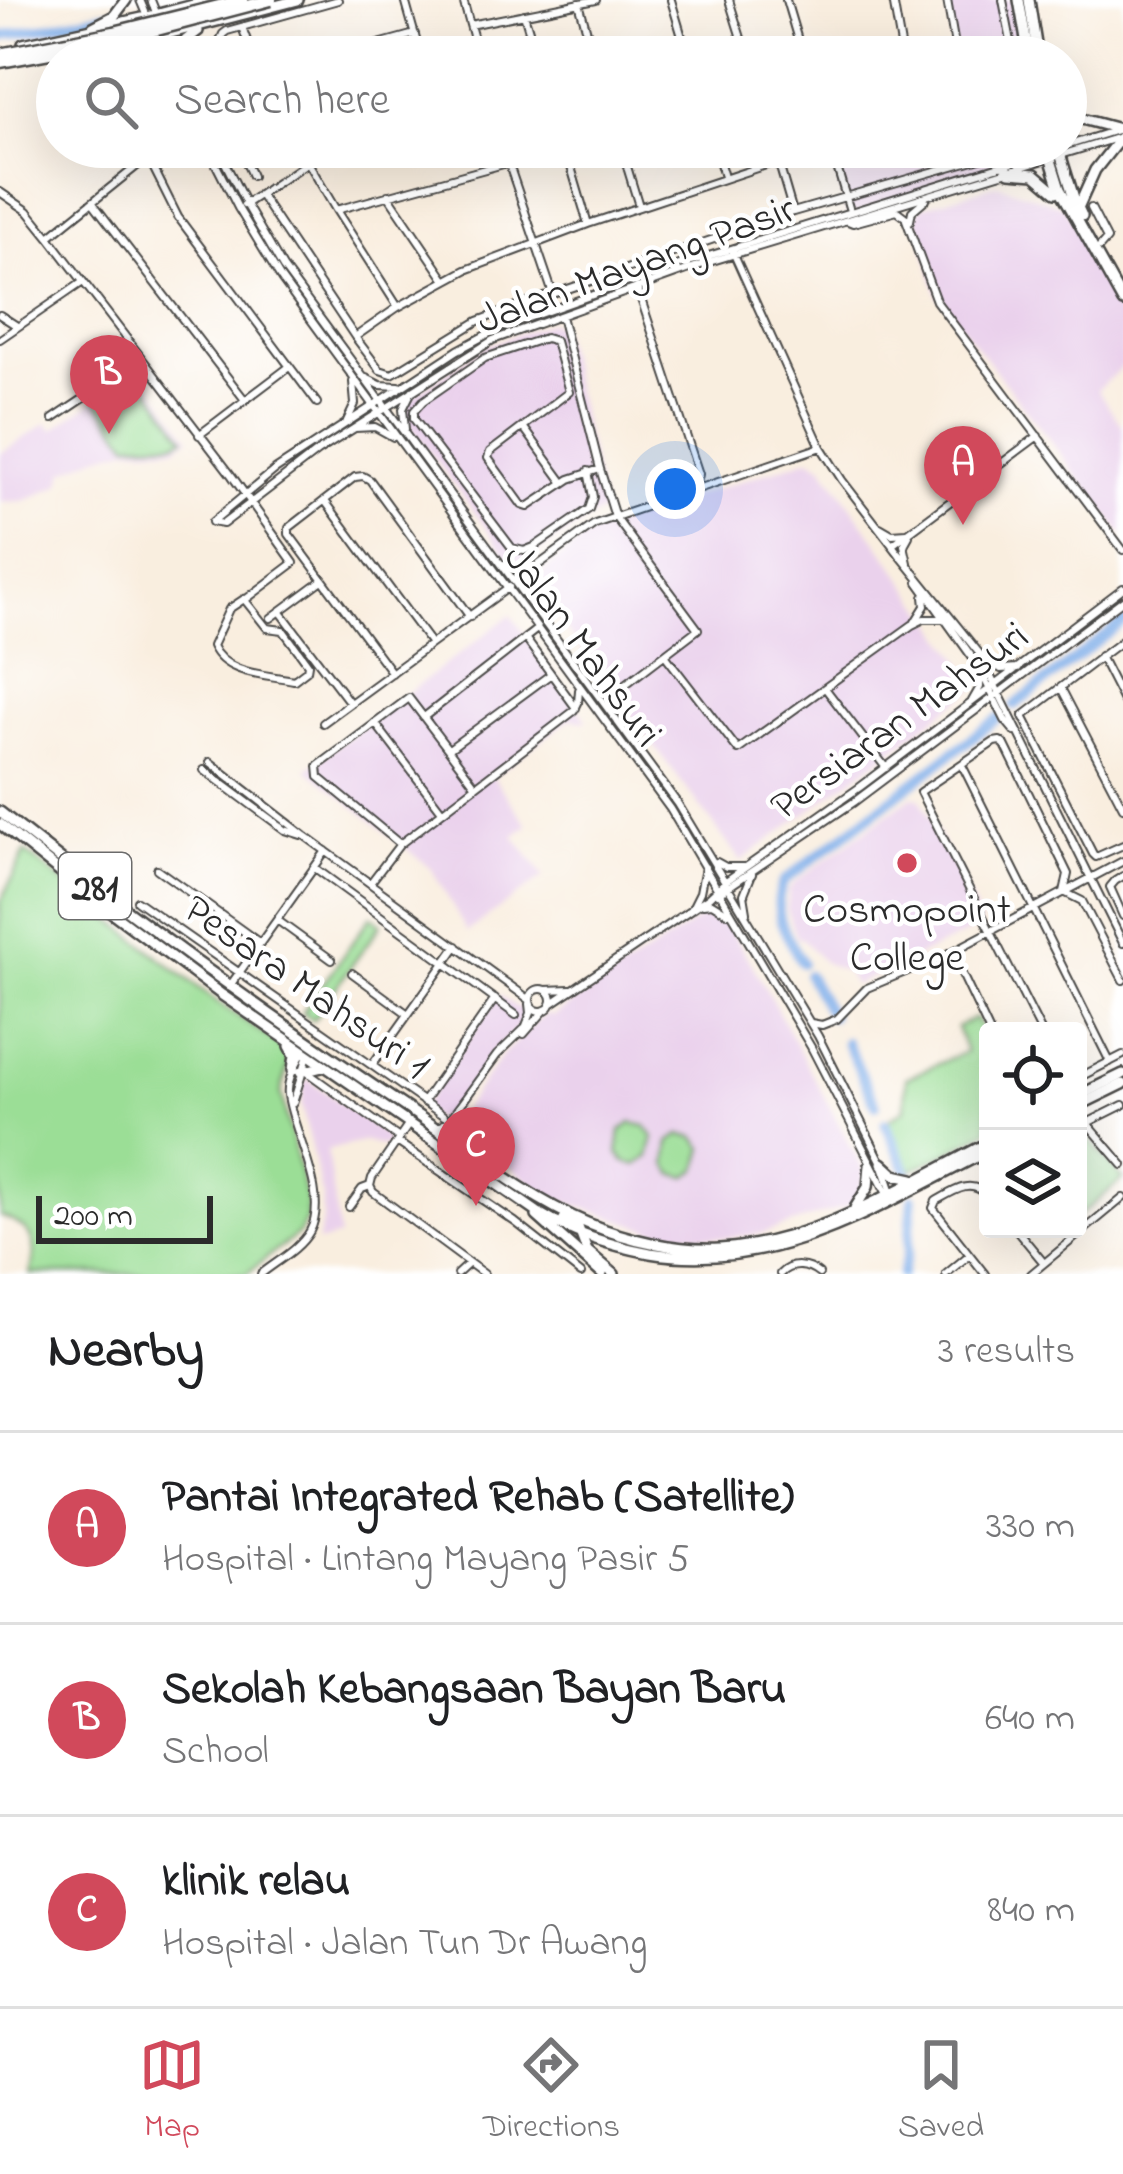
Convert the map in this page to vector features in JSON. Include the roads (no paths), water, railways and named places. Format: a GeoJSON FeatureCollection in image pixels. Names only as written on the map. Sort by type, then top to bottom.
{"type":"FeatureCollection","features":[{"type":"Feature","properties":{"kind":"highway"},"geometry":{"type":"LineString","coordinates":[[96,36],[243,0]]}},
{"type":"Feature","properties":{"kind":"highway"},"geometry":{"type":"LineString","coordinates":[[131,36],[271,0]]}},
{"type":"Feature","properties":{"kind":"highway"},"geometry":{"type":"LineString","coordinates":[[0,58],[36,50]]}},
{"type":"Feature","properties":{"kind":"highway"},"geometry":{"type":"LineString","coordinates":[[0,58],[36,52]]}},
{"type":"Feature","properties":{"kind":"main road"},"geometry":{"type":"LineString","coordinates":[[83,32],[114,16],[126,0]]}},
{"type":"Feature","properties":{"kind":"main road"},"geometry":{"type":"LineString","coordinates":[[161,36],[298,0]]}},
{"type":"Feature","properties":{"kind":"main road"},"geometry":{"type":"LineString","coordinates":[[1019,0],[1025,36]]}},
{"type":"Feature","properties":{"kind":"main road"},"geometry":{"type":"LineString","coordinates":[[1029,0],[1035,36]]}},
{"type":"Feature","properties":{"kind":"main road"},"geometry":{"type":"LineString","coordinates":[[70,36],[206,2]]}},
{"type":"Feature","properties":{"kind":"main road"},"geometry":{"type":"LineString","coordinates":[[206,2],[196,16],[208,25]]}},
{"type":"Feature","properties":{"kind":"main road"},"geometry":{"type":"LineString","coordinates":[[192,36],[208,25]]}},
{"type":"Feature","properties":{"kind":"main road"},"geometry":{"type":"LineString","coordinates":[[0,58],[36,47]]}},
{"type":"Feature","properties":{"kind":"main road"},"geometry":{"type":"LineString","coordinates":[[0,58],[36,57]]}},
{"type":"Feature","properties":{"kind":"main road"},"geometry":{"type":"LineString","coordinates":[[1076,212],[1095,170],[1122,133],[1087,121]]}},
{"type":"Feature","properties":{"kind":"main road"},"geometry":{"type":"LineString","coordinates":[[1062,168],[1076,212],[1123,289]]}},
{"type":"Feature","properties":{"kind":"main road"},"geometry":{"type":"LineString","coordinates":[[1008,169],[1044,179],[1076,212]]}},
{"type":"Feature","properties":{"kind":"main road"},"geometry":{"type":"LineString","coordinates":[[1097,248],[1123,302]]}},
{"type":"Feature","properties":{"kind":"main road","name":"281"},"geometry":{"type":"LineString","coordinates":[[0,812],[299,1036],[542,1200],[622,1235],[677,1247],[768,1244],[889,1197],[979,1154]]}},
{"type":"Feature","properties":{"kind":"main road","name":"281"},"geometry":{"type":"LineString","coordinates":[[0,824],[286,1042],[551,1221],[580,1235],[677,1257],[745,1256],[803,1241],[979,1151]]}},
{"type":"Feature","properties":{"kind":"main road"},"geometry":{"type":"LineString","coordinates":[[299,1036],[306,1052],[322,1051]]}},
{"type":"Feature","properties":{"kind":"main road"},"geometry":{"type":"LineString","coordinates":[[286,1042],[302,1072],[327,1068]]}},
{"type":"Feature","properties":{"kind":"main road"},"geometry":{"type":"LineString","coordinates":[[1087,1092],[1123,1074]]}},
{"type":"Feature","properties":{"kind":"main road"},"geometry":{"type":"LineString","coordinates":[[1087,1102],[1123,1084]]}},
{"type":"Feature","properties":{"kind":"main road"},"geometry":{"type":"LineString","coordinates":[[480,1158],[522,1195],[577,1226],[589,1254],[609,1274]]}},
{"type":"Feature","properties":{"kind":"main road"},"geometry":{"type":"LineString","coordinates":[[852,1212],[876,1164],[895,1175],[918,1179]]}},
{"type":"Feature","properties":{"kind":"main road"},"geometry":{"type":"LineString","coordinates":[[520,1200],[609,1274]]}},
{"type":"Feature","properties":{"kind":"main road"},"geometry":{"type":"LineString","coordinates":[[609,1274],[606,1256],[631,1250]]}},
{"type":"Feature","properties":{"kind":"street"},"geometry":{"type":"LineString","coordinates":[[140,0],[161,36]]}},
{"type":"Feature","properties":{"kind":"street"},"geometry":{"type":"LineString","coordinates":[[151,0],[152,16]]}},
{"type":"Feature","properties":{"kind":"street"},"geometry":{"type":"LineString","coordinates":[[222,36],[338,0]]}},
{"type":"Feature","properties":{"kind":"street"},"geometry":{"type":"LineString","coordinates":[[405,0],[415,34],[408,36]]}},
{"type":"Feature","properties":{"kind":"street"},"geometry":{"type":"LineString","coordinates":[[463,0],[473,36]]}},
{"type":"Feature","properties":{"kind":"street"},"geometry":{"type":"LineString","coordinates":[[470,25],[596,0]]}},
{"type":"Feature","properties":{"kind":"street"},"geometry":{"type":"LineString","coordinates":[[670,0],[681,36]]}},
{"type":"Feature","properties":{"kind":"street"},"geometry":{"type":"LineString","coordinates":[[729,0],[740,36]]}},
{"type":"Feature","properties":{"kind":"street"},"geometry":{"type":"LineString","coordinates":[[786,0],[797,36]]}},
{"type":"Feature","properties":{"kind":"street"},"geometry":{"type":"LineString","coordinates":[[892,0],[899,36]]}},
{"type":"Feature","properties":{"kind":"street"},"geometry":{"type":"LineString","coordinates":[[947,0],[953,36]]}},
{"type":"Feature","properties":{"kind":"street"},"geometry":{"type":"LineString","coordinates":[[1003,0],[1010,36]]}},
{"type":"Feature","properties":{"kind":"street"},"geometry":{"type":"LineString","coordinates":[[579,3],[590,36]]}},
{"type":"Feature","properties":{"kind":"street"},"geometry":{"type":"LineString","coordinates":[[524,14],[531,36]]}},
{"type":"Feature","properties":{"kind":"street"},"geometry":{"type":"LineString","coordinates":[[242,27],[245,36]]}},
{"type":"Feature","properties":{"kind":"street","name":"Jalan Mayang Pasir"},"geometry":{"type":"LineString","coordinates":[[1087,142],[1122,133]]}},
{"type":"Feature","properties":{"kind":"street"},"geometry":{"type":"LineString","coordinates":[[49,236],[135,168]]}},
{"type":"Feature","properties":{"kind":"street"},"geometry":{"type":"LineString","coordinates":[[154,168],[178,217],[317,403]]}},
{"type":"Feature","properties":{"kind":"street","name":"Jalan Mahsuri"},"geometry":{"type":"LineString","coordinates":[[219,168],[281,279],[350,373],[411,441],[678,804],[811,1023],[889,1197]]}},
{"type":"Feature","properties":{"kind":"street","name":"Jalan Mahsuri"},"geometry":{"type":"LineString","coordinates":[[226,168],[242,206],[363,376],[398,440],[670,809],[876,1164]]}},
{"type":"Feature","properties":{"kind":"street"},"geometry":{"type":"LineString","coordinates":[[248,168],[252,176]]}},
{"type":"Feature","properties":{"kind":"street"},"geometry":{"type":"LineString","coordinates":[[242,206],[299,168]]}},
{"type":"Feature","properties":{"kind":"street"},"geometry":{"type":"LineString","coordinates":[[312,168],[398,307]]}},
{"type":"Feature","properties":{"kind":"street"},"geometry":{"type":"LineString","coordinates":[[336,210],[488,168]]}},
{"type":"Feature","properties":{"kind":"street"},"geometry":{"type":"LineString","coordinates":[[509,168],[553,294],[553,306],[546,312]]}},
{"type":"Feature","properties":{"kind":"street"},"geometry":{"type":"LineString","coordinates":[[571,168],[588,224]]}},
{"type":"Feature","properties":{"kind":"street"},"geometry":{"type":"LineString","coordinates":[[627,168],[639,206]]}},
{"type":"Feature","properties":{"kind":"street"},"geometry":{"type":"LineString","coordinates":[[721,168],[724,177]]}},
{"type":"Feature","properties":{"kind":"street"},"geometry":{"type":"LineString","coordinates":[[260,195],[355,337],[445,279],[534,242],[754,168]]}},
{"type":"Feature","properties":{"kind":"street"},"geometry":{"type":"LineString","coordinates":[[780,168],[794,212]]}},
{"type":"Feature","properties":{"kind":"street"},"geometry":{"type":"LineString","coordinates":[[838,168],[850,211],[866,214]]}},
{"type":"Feature","properties":{"kind":"street","name":"Jalan Mayang Pasir"},"geometry":{"type":"LineString","coordinates":[[355,337],[385,373],[396,372],[478,321],[794,212],[945,168]]}},
{"type":"Feature","properties":{"kind":"street","name":"Jalan Mayang Pasir"},"geometry":{"type":"LineString","coordinates":[[412,385],[493,340],[560,311],[733,251],[931,196],[1008,169]]}},
{"type":"Feature","properties":{"kind":"street","name":"Jalan Mayang Pasir"},"geometry":{"type":"LineString","coordinates":[[349,426],[497,329],[850,211],[1008,169]]}},
{"type":"Feature","properties":{"kind":"street"},"geometry":{"type":"LineString","coordinates":[[0,192],[28,211],[49,236],[294,563],[229,610],[212,646],[227,666],[294,680],[308,664],[284,630],[267,628],[245,600]]}},
{"type":"Feature","properties":{"kind":"street"},"geometry":{"type":"LineString","coordinates":[[388,195],[445,279]]}},
{"type":"Feature","properties":{"kind":"street"},"geometry":{"type":"LineString","coordinates":[[910,225],[915,206],[931,196]]}},
{"type":"Feature","properties":{"kind":"street"},"geometry":{"type":"LineString","coordinates":[[93,203],[245,400]]}},
{"type":"Feature","properties":{"kind":"street"},"geometry":{"type":"LineString","coordinates":[[1091,208],[1108,240],[1097,248]]}},
{"type":"Feature","properties":{"kind":"street"},"geometry":{"type":"LineString","coordinates":[[841,221],[850,211]]}},
{"type":"Feature","properties":{"kind":"street"},"geometry":{"type":"LineString","coordinates":[[841,221],[853,223],[896,211],[905,217],[933,297],[1123,550]]}},
{"type":"Feature","properties":{"kind":"street"},"geometry":{"type":"LineString","coordinates":[[741,270],[754,248]]}},
{"type":"Feature","properties":{"kind":"street"},"geometry":{"type":"LineString","coordinates":[[733,251],[821,447],[842,481],[979,653],[1123,943]]}},
{"type":"Feature","properties":{"kind":"street"},"geometry":{"type":"LineString","coordinates":[[714,260],[741,270]]}},
{"type":"Feature","properties":{"kind":"street"},"geometry":{"type":"LineString","coordinates":[[0,339],[83,282]]}},
{"type":"Feature","properties":{"kind":"street"},"geometry":{"type":"LineString","coordinates":[[637,287],[699,474],[696,489]]}},
{"type":"Feature","properties":{"kind":"street"},"geometry":{"type":"LineString","coordinates":[[553,294],[569,304]]}},
{"type":"Feature","properties":{"kind":"street"},"geometry":{"type":"LineString","coordinates":[[560,311],[615,517],[698,629],[618,689],[611,712]]}},
{"type":"Feature","properties":{"kind":"street"},"geometry":{"type":"LineString","coordinates":[[0,315],[17,327]]}},
{"type":"Feature","properties":{"kind":"street"},"geometry":{"type":"LineString","coordinates":[[569,392],[555,341],[550,338],[501,351],[470,368],[417,405],[414,419],[512,548],[534,547],[589,509],[593,496],[588,471]]}},
{"type":"Feature","properties":{"kind":"street"},"geometry":{"type":"LineString","coordinates":[[463,357],[470,368]]}},
{"type":"Feature","properties":{"kind":"street"},"geometry":{"type":"LineString","coordinates":[[53,419],[142,360]]}},
{"type":"Feature","properties":{"kind":"street"},"geometry":{"type":"LineString","coordinates":[[199,435],[289,367]]}},
{"type":"Feature","properties":{"kind":"street"},"geometry":{"type":"LineString","coordinates":[[350,373],[355,404],[349,426],[317,452],[246,499],[212,522],[223,524],[246,499],[257,483],[349,426],[375,427],[398,440]]}},
{"type":"Feature","properties":{"kind":"street"},"geometry":{"type":"LineString","coordinates":[[363,376],[385,386],[412,385],[402,416],[411,441]]}},
{"type":"Feature","properties":{"kind":"street"},"geometry":{"type":"LineString","coordinates":[[579,389],[523,426],[488,458],[527,508],[564,483],[600,469]]}},
{"type":"Feature","properties":{"kind":"street"},"geometry":{"type":"LineString","coordinates":[[523,426],[564,483]]}},
{"type":"Feature","properties":{"kind":"street"},"geometry":{"type":"LineString","coordinates":[[892,545],[1037,436]]}},
{"type":"Feature","properties":{"kind":"street"},"geometry":{"type":"LineString","coordinates":[[529,601],[527,582],[537,566],[595,524],[821,447]]}},
{"type":"Feature","properties":{"kind":"street"},"geometry":{"type":"LineString","coordinates":[[296,457],[317,452]]}},
{"type":"Feature","properties":{"kind":"street"},"geometry":{"type":"LineString","coordinates":[[699,474],[711,484]]}},
{"type":"Feature","properties":{"kind":"street"},"geometry":{"type":"LineString","coordinates":[[232,476],[247,485],[257,483]]}},
{"type":"Feature","properties":{"kind":"street"},"geometry":{"type":"LineString","coordinates":[[392,673],[289,534],[289,528],[356,477],[370,480],[470,616]]}},
{"type":"Feature","properties":{"kind":"street"},"geometry":{"type":"LineString","coordinates":[[325,501],[431,644]]}},
{"type":"Feature","properties":{"kind":"street"},"geometry":{"type":"LineString","coordinates":[[628,536],[627,521],[634,510]]}},
{"type":"Feature","properties":{"kind":"street"},"geometry":{"type":"LineString","coordinates":[[875,523],[892,534],[910,533]]}},
{"type":"Feature","properties":{"kind":"street"},"geometry":{"type":"LineString","coordinates":[[595,524],[615,526],[628,536]]}},
{"type":"Feature","properties":{"kind":"street"},"geometry":{"type":"LineString","coordinates":[[910,533],[904,544],[922,590],[995,691]]}},
{"type":"Feature","properties":{"kind":"street"},"geometry":{"type":"LineString","coordinates":[[501,562],[513,569],[537,566]]}},
{"type":"Feature","properties":{"kind":"street"},"geometry":{"type":"LineString","coordinates":[[271,618],[322,580]]}},
{"type":"Feature","properties":{"kind":"street"},"geometry":{"type":"LineString","coordinates":[[323,723],[515,582]]}},
{"type":"Feature","properties":{"kind":"street","name":"Persiaran Mahsuri"},"geometry":{"type":"LineString","coordinates":[[526,1029],[571,989],[751,868],[995,691],[1123,588]]}},
{"type":"Feature","properties":{"kind":"street"},"geometry":{"type":"LineString","coordinates":[[912,625],[925,606],[922,590]]}},
{"type":"Feature","properties":{"kind":"street","name":"Persiaran Mahsuri"},"geometry":{"type":"LineString","coordinates":[[1024,669],[1123,600]]}},
{"type":"Feature","properties":{"kind":"street"},"geometry":{"type":"LineString","coordinates":[[280,611],[350,704]]}},
{"type":"Feature","properties":{"kind":"street"},"geometry":{"type":"LineString","coordinates":[[665,654],[738,750],[912,625],[924,619],[944,619]]}},
{"type":"Feature","properties":{"kind":"street"},"geometry":{"type":"LineString","coordinates":[[424,716],[537,629]]}},
{"type":"Feature","properties":{"kind":"street"},"geometry":{"type":"LineString","coordinates":[[525,638],[575,709],[598,712]]}},
{"type":"Feature","properties":{"kind":"street"},"geometry":{"type":"LineString","coordinates":[[1123,640],[1061,687],[1123,807]]}},
{"type":"Feature","properties":{"kind":"street"},"geometry":{"type":"LineString","coordinates":[[979,653],[1001,668],[1024,669],[1004,708]]}},
{"type":"Feature","properties":{"kind":"street"},"geometry":{"type":"LineString","coordinates":[[1100,656],[1123,701]]}},
{"type":"Feature","properties":{"kind":"street"},"geometry":{"type":"LineString","coordinates":[[966,708],[980,687],[977,664]]}},
{"type":"Feature","properties":{"kind":"street"},"geometry":{"type":"LineString","coordinates":[[449,749],[551,674]]}},
{"type":"Feature","properties":{"kind":"street"},"geometry":{"type":"LineString","coordinates":[[836,702],[843,675]]}},
{"type":"Feature","properties":{"kind":"street"},"geometry":{"type":"LineString","coordinates":[[371,882],[400,844],[575,709],[579,686]]}},
{"type":"Feature","properties":{"kind":"street"},"geometry":{"type":"LineString","coordinates":[[592,687],[605,692],[618,689]]}},
{"type":"Feature","properties":{"kind":"street","name":"Persiaran Mahsuri"},"geometry":{"type":"LineString","coordinates":[[1061,687],[1023,716],[1024,720],[1096,857],[1123,844]]}},
{"type":"Feature","properties":{"kind":"street"},"geometry":{"type":"LineString","coordinates":[[825,688],[886,768]]}},
{"type":"Feature","properties":{"kind":"street","name":"Persiaran Mahsuri"},"geometry":{"type":"LineString","coordinates":[[751,868],[854,802],[978,710],[995,691]]}},
{"type":"Feature","properties":{"kind":"street"},"geometry":{"type":"LineString","coordinates":[[400,844],[319,777],[318,766],[409,698],[476,786]]}},
{"type":"Feature","properties":{"kind":"street"},"geometry":{"type":"LineString","coordinates":[[978,710],[1004,708]]}},
{"type":"Feature","properties":{"kind":"street"},"geometry":{"type":"LineString","coordinates":[[375,723],[442,812]]}},
{"type":"Feature","properties":{"kind":"street"},"geometry":{"type":"LineString","coordinates":[[1036,1022],[920,792],[1000,741],[1068,874],[1064,892]]}},
{"type":"Feature","properties":{"kind":"street"},"geometry":{"type":"LineString","coordinates":[[962,765],[1110,1061]]}},
{"type":"Feature","properties":{"kind":"street"},"geometry":{"type":"LineString","coordinates":[[207,766],[371,882],[511,986],[530,1002],[538,1011],[548,1007],[550,995],[533,992],[530,1002],[531,1013],[526,1029],[497,1054],[448,1121],[435,1127]]}},
{"type":"Feature","properties":{"kind":"street"},"geometry":{"type":"LineString","coordinates":[[229,987],[326,851]]}},
{"type":"Feature","properties":{"kind":"street"},"geometry":{"type":"LineString","coordinates":[[713,860],[727,867],[751,868],[744,894],[749,920]]}},
{"type":"Feature","properties":{"kind":"street"},"geometry":{"type":"LineString","coordinates":[[811,1023],[823,1025],[837,1019],[862,992],[951,952],[1123,861]]}},
{"type":"Feature","properties":{"kind":"street"},"geometry":{"type":"LineString","coordinates":[[691,909],[705,867]]}},
{"type":"Feature","properties":{"kind":"street"},"geometry":{"type":"LineString","coordinates":[[315,868],[516,1015]]}},
{"type":"Feature","properties":{"kind":"street"},"geometry":{"type":"LineString","coordinates":[[157,869],[260,943]]}},
{"type":"Feature","properties":{"kind":"street"},"geometry":{"type":"LineString","coordinates":[[1123,876],[1110,887],[1123,916]]}},
{"type":"Feature","properties":{"kind":"street"},"geometry":{"type":"LineString","coordinates":[[1064,892],[1082,902],[1123,980]]}},
{"type":"Feature","properties":{"kind":"street","name":"Pesara Mahsuri 1"},"geometry":{"type":"LineString","coordinates":[[137,901],[448,1121]]}},
{"type":"Feature","properties":{"kind":"street"},"geometry":{"type":"LineString","coordinates":[[691,909],[712,903],[735,920]]}},
{"type":"Feature","properties":{"kind":"street"},"geometry":{"type":"LineString","coordinates":[[277,920],[332,960]]}},
{"type":"Feature","properties":{"kind":"street"},"geometry":{"type":"LineString","coordinates":[[372,1065],[457,946]]}},
{"type":"Feature","properties":{"kind":"street"},"geometry":{"type":"LineString","coordinates":[[951,952],[985,1022]]}},
{"type":"Feature","properties":{"kind":"street"},"geometry":{"type":"LineString","coordinates":[[352,974],[408,1014]]}},
{"type":"Feature","properties":{"kind":"street"},"geometry":{"type":"LineString","coordinates":[[511,986],[571,989]]}},
{"type":"Feature","properties":{"kind":"street"},"geometry":{"type":"LineString","coordinates":[[423,1102],[495,999]]}},
{"type":"Feature","properties":{"kind":"street"},"geometry":{"type":"LineString","coordinates":[[261,1274],[303,1240],[316,1214],[292,1106],[306,1052]]}},
{"type":"Feature","properties":{"kind":"street"},"geometry":{"type":"LineString","coordinates":[[1087,1073],[1123,1055]]}},
{"type":"Feature","properties":{"kind":"street"},"geometry":{"type":"LineString","coordinates":[[302,1072],[515,1222],[577,1273]]}},
{"type":"Feature","properties":{"kind":"street"},"geometry":{"type":"LineString","coordinates":[[1123,1105],[1087,1123],[1123,1165]]}},
{"type":"Feature","properties":{"kind":"street"},"geometry":{"type":"LineString","coordinates":[[448,1121],[451,1138]]}},
{"type":"Feature","properties":{"kind":"street"},"geometry":{"type":"LineString","coordinates":[[349,1207],[370,1186],[409,1124]]}},
{"type":"Feature","properties":{"kind":"street"},"geometry":{"type":"LineString","coordinates":[[370,1186],[484,1274]]}},
{"type":"Feature","properties":{"kind":"street"},"geometry":{"type":"LineString","coordinates":[[979,1188],[966,1186],[934,1205],[985,1274]]}},
{"type":"Feature","properties":{"kind":"street"},"geometry":{"type":"LineString","coordinates":[[1030,1274],[1123,1198]]}},
{"type":"Feature","properties":{"kind":"street"},"geometry":{"type":"LineString","coordinates":[[1023,1238],[1044,1263]]}},
{"type":"Feature","properties":{"kind":"street"},"geometry":{"type":"LineString","coordinates":[[946,1274],[969,1255]]}},
{"type":"Feature","properties":{"kind":"street"},"geometry":{"type":"LineString","coordinates":[[457,1274],[469,1262]]}},
{"type":"Feature","properties":{"kind":"street"},"geometry":{"type":"LineString","coordinates":[[780,1274],[804,1266],[819,1274]]}},
{"type":"Feature","properties":{"kind":"waterway"},"geometry":{"type":"LineString","coordinates":[[0,37],[107,14]]}},
{"type":"Feature","properties":{"kind":"waterway"},"geometry":{"type":"LineString","coordinates":[[1014,706],[1123,622]]}},
{"type":"Feature","properties":{"kind":"waterway"},"geometry":{"type":"LineString","coordinates":[[802,963],[779,913],[784,881],[998,718]]}},
{"type":"Feature","properties":{"kind":"waterway"},"geometry":{"type":"LineString","coordinates":[[808,975],[831,1016]]}},
{"type":"Feature","properties":{"kind":"waterway"},"geometry":{"type":"LineString","coordinates":[[846,1042],[876,1105]]}},
{"type":"Feature","properties":{"kind":"waterway"},"geometry":{"type":"LineString","coordinates":[[885,1123],[907,1171]]}},
{"type":"Feature","properties":{"kind":"waterway"},"geometry":{"type":"LineString","coordinates":[[902,1274],[913,1198]]}},
{"type":"Feature","properties":{"kind":"place","name":"Sekolah Kebangsaan Bayan Baru"},"geometry":{"type":"Point","coordinates":[109,434]}},
{"type":"Feature","properties":{"kind":"place","name":"Pantai Integrated Rehab (Satellite)"},"geometry":{"type":"Point","coordinates":[963,525]}},
{"type":"Feature","properties":{"kind":"place","name":"Cosmopoint College"},"geometry":{"type":"Point","coordinates":[907,863]}},
{"type":"Feature","properties":{"kind":"place","name":"klinik relau"},"geometry":{"type":"Point","coordinates":[476,1206]}}]}
